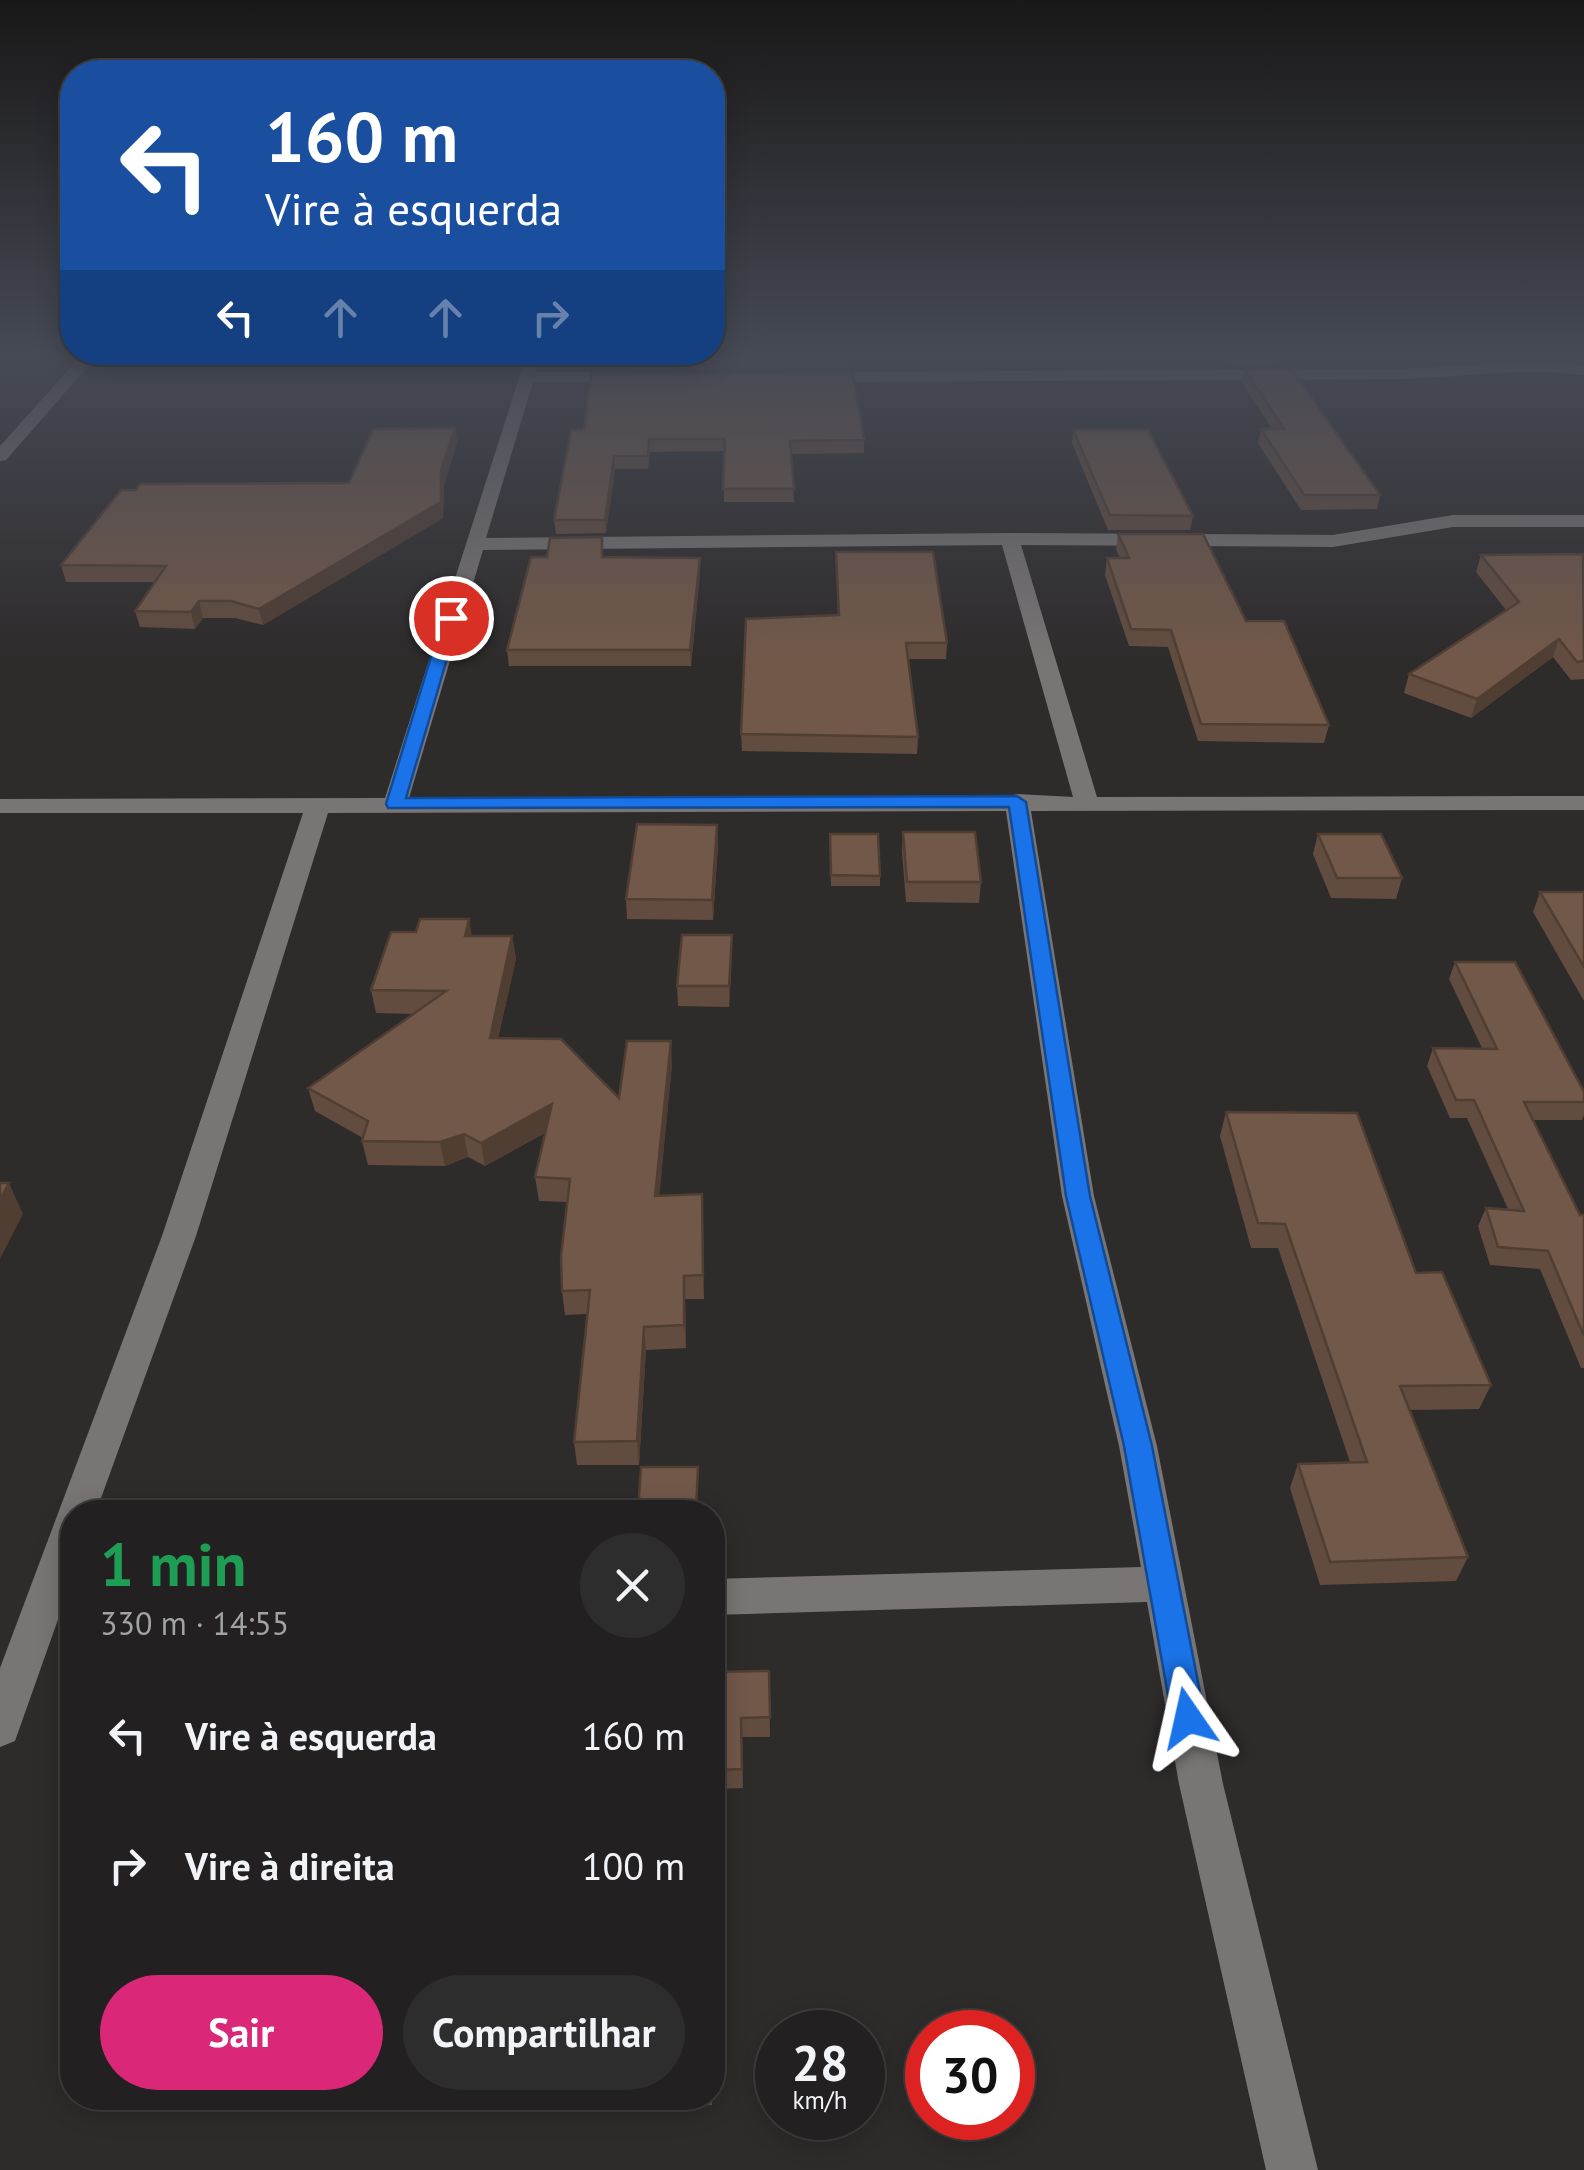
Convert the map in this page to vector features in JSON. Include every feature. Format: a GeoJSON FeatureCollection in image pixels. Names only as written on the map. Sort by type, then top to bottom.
{"type":"FeatureCollection","features":[{"type":"Feature","properties":{"kind":"street"},"geometry":{"type":"LineString","coordinates":[[395,804],[501,457]]}},
{"type":"Feature","properties":{"kind":"street"},"geometry":{"type":"LineString","coordinates":[[474,544],[1010,539],[1333,541],[1452,522],[1584,521]]}},
{"type":"Feature","properties":{"kind":"street"},"geometry":{"type":"LineString","coordinates":[[1010,539],[1086,801]]}},
{"type":"Feature","properties":{"kind":"street"},"geometry":{"type":"LineString","coordinates":[[1017,802],[1078,1196],[1138,1446],[1201,1784],[1292,2170]]}},
{"type":"Feature","properties":{"kind":"street"},"geometry":{"type":"LineString","coordinates":[[0,806],[1584,802]]}},
{"type":"Feature","properties":{"kind":"street"},"geometry":{"type":"LineString","coordinates":[[81,1500],[179,1236],[318,805]]}},
{"type":"Feature","properties":{"kind":"street"},"geometry":{"type":"LineString","coordinates":[[725,1597],[1163,1584]]}},
{"type":"Feature","properties":{"kind":"street"},"geometry":{"type":"LineString","coordinates":[[0,1726],[60,1590]]}},
{"type":"Feature","properties":{"kind":"building"},"geometry":{"type":"Polygon","coordinates":[[[360,457],[445,457],[441,470],[441,502],[259,609],[231,601],[199,601],[191,612],[135,611],[166,566],[61,565],[121,490],[136,490],[140,484],[349,483],[360,457]]]}},
{"type":"Feature","properties":{"kind":"building"},"geometry":{"type":"Polygon","coordinates":[[[566,457],[614,457],[605,520],[554,520],[566,457]]]}},
{"type":"Feature","properties":{"kind":"building"},"geometry":{"type":"Polygon","coordinates":[[[724,457],[791,457],[794,489],[723,489],[724,457]]]}},
{"type":"Feature","properties":{"kind":"building"},"geometry":{"type":"Polygon","coordinates":[[[1085,457],[1162,457],[1193,516],[1110,515],[1085,457]]]}},
{"type":"Feature","properties":{"kind":"building"},"geometry":{"type":"Polygon","coordinates":[[[1279,457],[1353,457],[1380,495],[1304,495],[1279,457]]]}},
{"type":"Feature","properties":{"kind":"building"},"geometry":{"type":"Polygon","coordinates":[[[1118,534],[1203,534],[1246,621],[1284,621],[1329,725],[1201,724],[1171,630],[1131,629],[1107,558],[1129,558],[1118,534]]]}},
{"type":"Feature","properties":{"kind":"building"},"geometry":{"type":"Polygon","coordinates":[[[602,537],[602,557],[700,558],[690,650],[507,650],[531,557],[547,557],[550,538],[602,537]]]}},
{"type":"Feature","properties":{"kind":"building"},"geometry":{"type":"Polygon","coordinates":[[[836,552],[933,552],[947,643],[906,643],[918,737],[741,734],[746,619],[839,615],[836,552]]]}},
{"type":"Feature","properties":{"kind":"building"},"geometry":{"type":"Polygon","coordinates":[[[1583,554],[1584,661],[1577,662],[1559,639],[1477,699],[1409,674],[1519,602],[1481,555],[1583,554]]]}},
{"type":"Feature","properties":{"kind":"building"},"geometry":{"type":"Polygon","coordinates":[[[637,824],[717,825],[712,900],[626,899],[637,824]]]}},
{"type":"Feature","properties":{"kind":"building"},"geometry":{"type":"Polygon","coordinates":[[[903,832],[975,832],[981,882],[907,882],[903,832]]]}},
{"type":"Feature","properties":{"kind":"building"},"geometry":{"type":"Polygon","coordinates":[[[830,834],[878,834],[880,876],[831,875],[830,834]]]}},
{"type":"Feature","properties":{"kind":"building"},"geometry":{"type":"Polygon","coordinates":[[[1318,834],[1381,834],[1402,878],[1337,878],[1318,834]]]}},
{"type":"Feature","properties":{"kind":"building"},"geometry":{"type":"Polygon","coordinates":[[[1540,892],[1584,892],[1584,967],[1540,892]]]}},
{"type":"Feature","properties":{"kind":"building"},"geometry":{"type":"Polygon","coordinates":[[[420,919],[469,919],[465,936],[512,936],[490,1038],[561,1039],[619,1098],[627,1041],[671,1041],[655,1196],[702,1194],[703,1275],[684,1276],[684,1325],[644,1327],[637,1441],[574,1442],[590,1290],[562,1291],[561,1256],[570,1179],[535,1177],[552,1104],[481,1143],[464,1134],[440,1142],[362,1141],[368,1121],[308,1088],[446,991],[371,990],[391,932],[416,932],[420,919]]]}},
{"type":"Feature","properties":{"kind":"building"},"geometry":{"type":"Polygon","coordinates":[[[682,935],[732,935],[729,986],[677,986],[682,935]]]}},
{"type":"Feature","properties":{"kind":"building"},"geometry":{"type":"Polygon","coordinates":[[[1455,962],[1515,962],[1584,1092],[1584,1102],[1524,1102],[1580,1215],[1584,1215],[1584,1336],[1548,1251],[1498,1247],[1486,1208],[1524,1211],[1474,1100],[1456,1100],[1433,1048],[1497,1049],[1455,962]]]}},
{"type":"Feature","properties":{"kind":"building"},"geometry":{"type":"Polygon","coordinates":[[[1226,1112],[1357,1113],[1416,1273],[1442,1272],[1491,1385],[1400,1386],[1468,1557],[1330,1562],[1298,1464],[1367,1462],[1285,1224],[1258,1223],[1226,1112]]]}},
{"type":"Feature","properties":{"kind":"building"},"geometry":{"type":"Polygon","coordinates":[[[0,1183],[9,1183],[0,1200],[0,1183]]]}},
{"type":"Feature","properties":{"kind":"building"},"geometry":{"type":"Polygon","coordinates":[[[641,1467],[698,1467],[697,1500],[639,1500],[641,1467]]]}},
{"type":"Feature","properties":{"kind":"building"},"geometry":{"type":"Polygon","coordinates":[[[769,1671],[770,1717],[741,1718],[742,1769],[725,1770],[725,1672],[769,1671]]]}},
{"type":"Feature","properties":{"kind":"route"},"geometry":{"type":"LineString","coordinates":[[451,618],[395,804],[1017,802],[1078,1196],[1138,1446],[1188,1718]]}}]}
